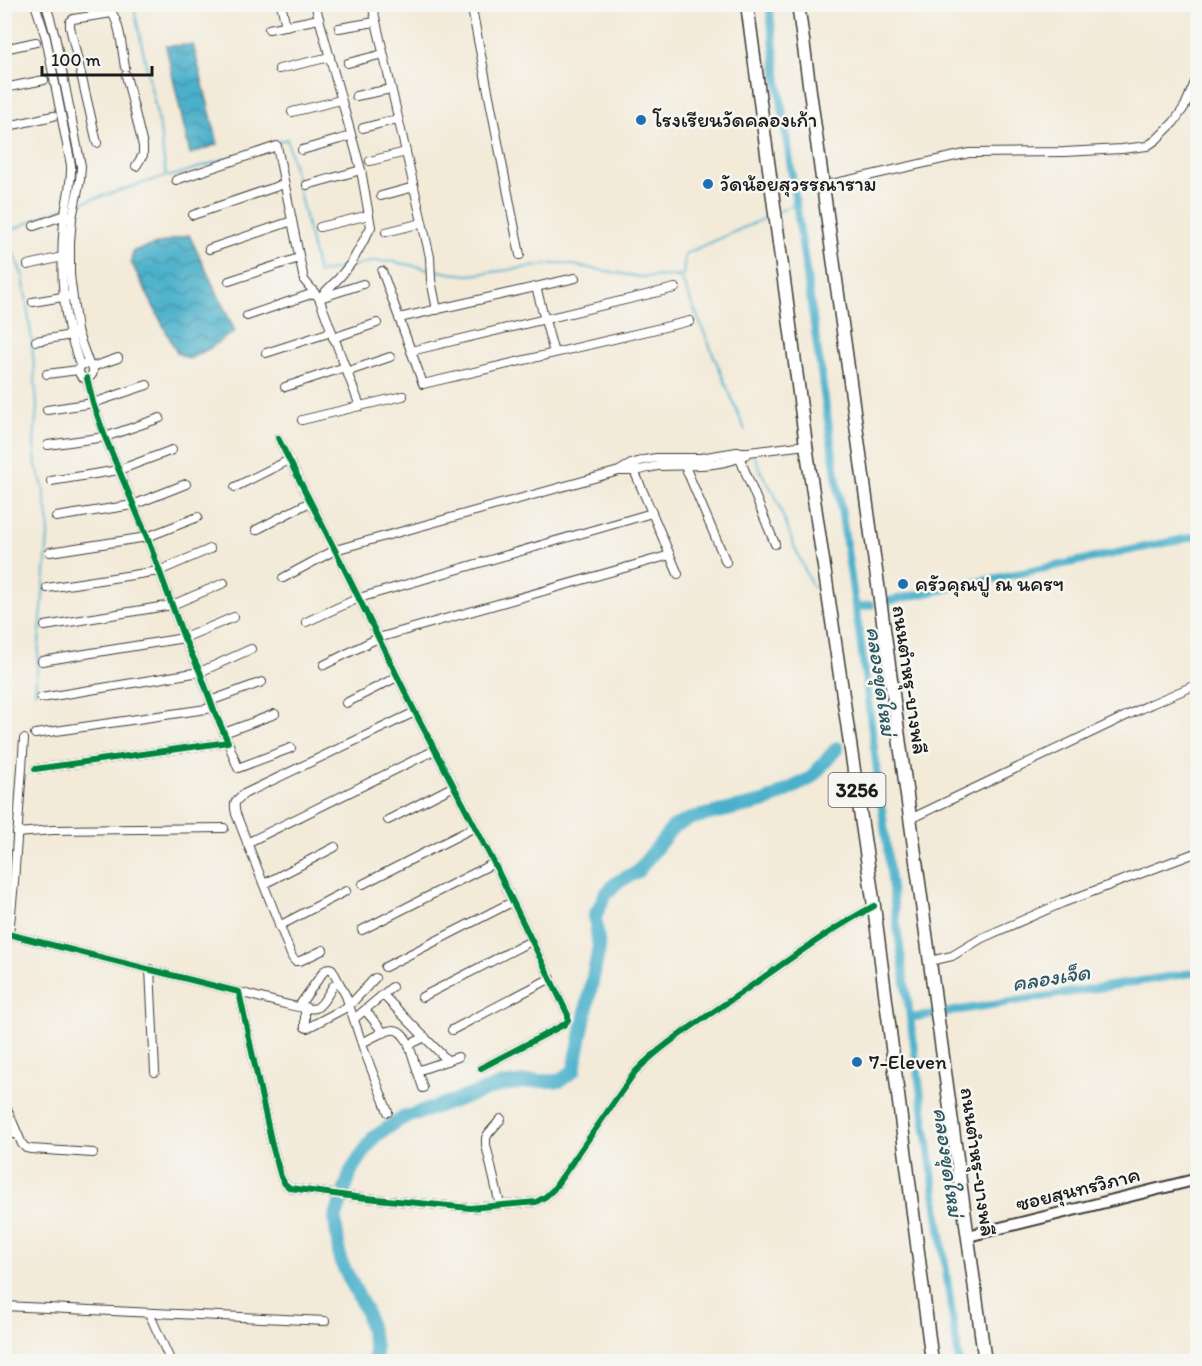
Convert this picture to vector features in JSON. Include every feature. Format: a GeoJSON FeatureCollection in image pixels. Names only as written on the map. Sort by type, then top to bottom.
{"type":"FeatureCollection","features":[{"type":"Feature","properties":{"kind":"main road","name":"3256"},"geometry":{"type":"LineString","coordinates":[[747,4],[806,445],[874,906],[933,1362]]}},
{"type":"Feature","properties":{"kind":"main road","name":"ถนนตำหรุ-บางพลี"},"geometry":{"type":"LineString","coordinates":[[798,4],[985,1362]]}},
{"type":"Feature","properties":{"kind":"street"},"geometry":{"type":"LineString","coordinates":[[34,4],[51,37]]}},
{"type":"Feature","properties":{"kind":"street"},"geometry":{"type":"LineString","coordinates":[[46,4],[72,177],[65,214],[64,297],[71,335],[85,367],[92,374],[87,378],[93,403],[147,537],[184,638],[238,768],[291,748]]}},
{"type":"Feature","properties":{"kind":"street"},"geometry":{"type":"LineString","coordinates":[[94,4],[95,15]]}},
{"type":"Feature","properties":{"kind":"street"},"geometry":{"type":"LineString","coordinates":[[281,4],[286,26]]}},
{"type":"Feature","properties":{"kind":"street"},"geometry":{"type":"LineString","coordinates":[[315,4],[361,170],[371,227],[352,262],[339,278],[316,296]]}},
{"type":"Feature","properties":{"kind":"street"},"geometry":{"type":"LineString","coordinates":[[372,4],[430,257],[431,280],[437,310]]}},
{"type":"Feature","properties":{"kind":"street"},"geometry":{"type":"LineString","coordinates":[[471,4],[520,255]]}},
{"type":"Feature","properties":{"kind":"street"},"geometry":{"type":"LineString","coordinates":[[97,143],[70,22],[76,18],[112,13],[118,27],[125,71],[143,146],[143,155],[136,166]]}},
{"type":"Feature","properties":{"kind":"street"},"geometry":{"type":"LineString","coordinates":[[269,30],[319,19]]}},
{"type":"Feature","properties":{"kind":"street"},"geometry":{"type":"LineString","coordinates":[[339,28],[375,22]]}},
{"type":"Feature","properties":{"kind":"street"},"geometry":{"type":"LineString","coordinates":[[4,49],[36,42]]}},
{"type":"Feature","properties":{"kind":"street"},"geometry":{"type":"LineString","coordinates":[[348,63],[383,54]]}},
{"type":"Feature","properties":{"kind":"street"},"geometry":{"type":"LineString","coordinates":[[279,69],[330,57]]}},
{"type":"Feature","properties":{"kind":"street"},"geometry":{"type":"LineString","coordinates":[[823,186],[969,153],[1064,152],[1147,146],[1174,122],[1185,106],[1197,75]]}},
{"type":"Feature","properties":{"kind":"street"},"geometry":{"type":"LineString","coordinates":[[58,77],[71,117],[81,172],[66,258],[85,367]]}},
{"type":"Feature","properties":{"kind":"street"},"geometry":{"type":"LineString","coordinates":[[4,88],[44,80]]}},
{"type":"Feature","properties":{"kind":"street"},"geometry":{"type":"LineString","coordinates":[[356,96],[391,89]]}},
{"type":"Feature","properties":{"kind":"street"},"geometry":{"type":"LineString","coordinates":[[292,112],[341,100]]}},
{"type":"Feature","properties":{"kind":"street"},"geometry":{"type":"LineString","coordinates":[[4,127],[53,116]]}},
{"type":"Feature","properties":{"kind":"street"},"geometry":{"type":"LineString","coordinates":[[62,119],[71,117]]}},
{"type":"Feature","properties":{"kind":"street"},"geometry":{"type":"LineString","coordinates":[[363,128],[398,119]]}},
{"type":"Feature","properties":{"kind":"street"},"geometry":{"type":"LineString","coordinates":[[302,150],[351,136]]}},
{"type":"Feature","properties":{"kind":"street"},"geometry":{"type":"LineString","coordinates":[[176,180],[277,146],[304,280],[316,296],[360,406]]}},
{"type":"Feature","properties":{"kind":"street"},"geometry":{"type":"LineString","coordinates":[[370,161],[406,152]]}},
{"type":"Feature","properties":{"kind":"street"},"geometry":{"type":"LineString","coordinates":[[69,154],[79,153]]}},
{"type":"Feature","properties":{"kind":"street"},"geometry":{"type":"LineString","coordinates":[[307,185],[361,170]]}},
{"type":"Feature","properties":{"kind":"street"},"geometry":{"type":"LineString","coordinates":[[4,179],[7,190]]}},
{"type":"Feature","properties":{"kind":"street"},"geometry":{"type":"LineString","coordinates":[[193,215],[284,184]]}},
{"type":"Feature","properties":{"kind":"street"},"geometry":{"type":"LineString","coordinates":[[381,196],[414,187]]}},
{"type":"Feature","properties":{"kind":"street"},"geometry":{"type":"LineString","coordinates":[[34,226],[65,214]]}},
{"type":"Feature","properties":{"kind":"street"},"geometry":{"type":"LineString","coordinates":[[320,227],[369,215]]}},
{"type":"Feature","properties":{"kind":"street"},"geometry":{"type":"LineString","coordinates":[[209,249],[292,221]]}},
{"type":"Feature","properties":{"kind":"street"},"geometry":{"type":"LineString","coordinates":[[386,232],[422,223]]}},
{"type":"Feature","properties":{"kind":"street"},"geometry":{"type":"LineString","coordinates":[[28,265],[66,258]]}},
{"type":"Feature","properties":{"kind":"street"},"geometry":{"type":"LineString","coordinates":[[229,281],[299,258]]}},
{"type":"Feature","properties":{"kind":"street"},"geometry":{"type":"LineString","coordinates":[[382,271],[423,384],[690,321]]}},
{"type":"Feature","properties":{"kind":"street"},"geometry":{"type":"LineString","coordinates":[[399,318],[575,278]]}},
{"type":"Feature","properties":{"kind":"street"},"geometry":{"type":"LineString","coordinates":[[247,316],[363,284]]}},
{"type":"Feature","properties":{"kind":"street"},"geometry":{"type":"LineString","coordinates":[[536,287],[554,353]]}},
{"type":"Feature","properties":{"kind":"street"},"geometry":{"type":"LineString","coordinates":[[411,351],[675,288]]}},
{"type":"Feature","properties":{"kind":"street"},"geometry":{"type":"LineString","coordinates":[[33,302],[73,295]]}},
{"type":"Feature","properties":{"kind":"street"},"geometry":{"type":"LineString","coordinates":[[266,353],[377,322]]}},
{"type":"Feature","properties":{"kind":"street"},"geometry":{"type":"LineString","coordinates":[[36,341],[71,335]]}},
{"type":"Feature","properties":{"kind":"street"},"geometry":{"type":"LineString","coordinates":[[285,387],[390,357]]}},
{"type":"Feature","properties":{"kind":"street"},"geometry":{"type":"LineString","coordinates":[[47,374],[118,358]]}},
{"type":"Feature","properties":{"kind":"street"},"geometry":{"type":"LineString","coordinates":[[47,410],[93,403],[147,385]]}},
{"type":"Feature","properties":{"kind":"street"},"geometry":{"type":"LineString","coordinates":[[302,420],[403,396]]}},
{"type":"Feature","properties":{"kind":"street"},"geometry":{"type":"LineString","coordinates":[[48,445],[105,437],[160,418]]}},
{"type":"Feature","properties":{"kind":"street"},"geometry":{"type":"LineString","coordinates":[[278,438],[397,677],[494,863],[568,1015],[565,1024],[481,1068]]}},
{"type":"Feature","properties":{"kind":"street"},"geometry":{"type":"LineString","coordinates":[[283,578],[335,550],[633,467],[716,463],[749,452],[806,445]]}},
{"type":"Feature","properties":{"kind":"street"},"geometry":{"type":"LineString","coordinates":[[51,481],[119,470],[172,450]]}},
{"type":"Feature","properties":{"kind":"street"},"geometry":{"type":"LineString","coordinates":[[633,467],[644,460],[656,458],[738,455]]}},
{"type":"Feature","properties":{"kind":"street"},"geometry":{"type":"LineString","coordinates":[[738,455],[775,544]]}},
{"type":"Feature","properties":{"kind":"street"},"geometry":{"type":"LineString","coordinates":[[682,458],[726,562]]}},
{"type":"Feature","properties":{"kind":"street"},"geometry":{"type":"LineString","coordinates":[[235,487],[289,460]]}},
{"type":"Feature","properties":{"kind":"street"},"geometry":{"type":"LineString","coordinates":[[633,467],[678,574]]}},
{"type":"Feature","properties":{"kind":"street"},"geometry":{"type":"LineString","coordinates":[[56,517],[133,505],[186,484]]}},
{"type":"Feature","properties":{"kind":"street"},"geometry":{"type":"LineString","coordinates":[[256,530],[310,502]]}},
{"type":"Feature","properties":{"kind":"street"},"geometry":{"type":"LineString","coordinates":[[306,622],[359,598],[652,513]]}},
{"type":"Feature","properties":{"kind":"street"},"geometry":{"type":"LineString","coordinates":[[50,552],[147,537],[198,517]]}},
{"type":"Feature","properties":{"kind":"street"},"geometry":{"type":"LineString","coordinates":[[47,588],[159,572],[210,549]]}},
{"type":"Feature","properties":{"kind":"street"},"geometry":{"type":"LineString","coordinates":[[324,664],[378,638],[670,555]]}},
{"type":"Feature","properties":{"kind":"street"},"geometry":{"type":"LineString","coordinates":[[45,626],[172,605],[224,583]]}},
{"type":"Feature","properties":{"kind":"street"},"geometry":{"type":"LineString","coordinates":[[42,661],[184,638],[234,617]]}},
{"type":"Feature","properties":{"kind":"street"},"geometry":{"type":"LineString","coordinates":[[41,698],[200,672],[251,649]]}},
{"type":"Feature","properties":{"kind":"street"},"geometry":{"type":"LineString","coordinates":[[346,703],[397,677]]}},
{"type":"Feature","properties":{"kind":"street"},"geometry":{"type":"LineString","coordinates":[[35,734],[212,704],[262,682]]}},
{"type":"Feature","properties":{"kind":"street"},"geometry":{"type":"LineString","coordinates":[[910,819],[1197,684]]}},
{"type":"Feature","properties":{"kind":"street"},"geometry":{"type":"LineString","coordinates":[[323,950],[300,962],[295,961],[247,843],[234,806],[236,800],[244,794],[415,712]]}},
{"type":"Feature","properties":{"kind":"street"},"geometry":{"type":"LineString","coordinates":[[224,733],[276,714]]}},
{"type":"Feature","properties":{"kind":"street"},"geometry":{"type":"LineString","coordinates":[[24,739],[7,934],[302,1007],[316,1008],[333,986]]}},
{"type":"Feature","properties":{"kind":"street"},"geometry":{"type":"LineString","coordinates":[[35,769],[228,742]]}},
{"type":"Feature","properties":{"kind":"street"},"geometry":{"type":"LineString","coordinates":[[247,843],[435,750]]}},
{"type":"Feature","properties":{"kind":"street"},"geometry":{"type":"LineString","coordinates":[[388,820],[454,786]]}},
{"type":"Feature","properties":{"kind":"street"},"geometry":{"type":"LineString","coordinates":[[363,884],[475,826]]}},
{"type":"Feature","properties":{"kind":"street"},"geometry":{"type":"LineString","coordinates":[[17,834],[53,830],[224,828]]}},
{"type":"Feature","properties":{"kind":"street"},"geometry":{"type":"LineString","coordinates":[[264,884],[335,847]]}},
{"type":"Feature","properties":{"kind":"street"},"geometry":{"type":"LineString","coordinates":[[930,961],[952,956],[982,938],[1062,903],[1197,852]]}},
{"type":"Feature","properties":{"kind":"street"},"geometry":{"type":"LineString","coordinates":[[362,930],[494,863]]}},
{"type":"Feature","properties":{"kind":"street"},"geometry":{"type":"LineString","coordinates":[[279,926],[346,891]]}},
{"type":"Feature","properties":{"kind":"street"},"geometry":{"type":"LineString","coordinates":[[385,967],[512,902]]}},
{"type":"Feature","properties":{"kind":"street"},"geometry":{"type":"LineString","coordinates":[[238,992],[280,1177],[290,1188],[470,1208],[536,1202],[553,1190],[635,1072],[645,1062],[816,942],[874,906]]}},
{"type":"Feature","properties":{"kind":"street"},"geometry":{"type":"LineString","coordinates":[[422,997],[531,941]]}},
{"type":"Feature","properties":{"kind":"street"},"geometry":{"type":"LineString","coordinates":[[150,969],[156,1072]]}},
{"type":"Feature","properties":{"kind":"street"},"geometry":{"type":"LineString","coordinates":[[375,978],[349,1006],[307,1028],[304,1027],[302,1007],[324,971],[332,969],[346,996],[349,1006],[362,1043],[388,1112]]}},
{"type":"Feature","properties":{"kind":"street"},"geometry":{"type":"LineString","coordinates":[[452,1030],[550,978]]}},
{"type":"Feature","properties":{"kind":"street"},"geometry":{"type":"LineString","coordinates":[[354,1019],[392,987]]}},
{"type":"Feature","properties":{"kind":"street"},"geometry":{"type":"LineString","coordinates":[[383,995],[448,1061]]}},
{"type":"Feature","properties":{"kind":"street"},"geometry":{"type":"LineString","coordinates":[[365,1010],[384,1032]]}},
{"type":"Feature","properties":{"kind":"street"},"geometry":{"type":"LineString","coordinates":[[362,1043],[392,1029],[398,1030],[408,1045],[423,1088]]}},
{"type":"Feature","properties":{"kind":"street"},"geometry":{"type":"LineString","coordinates":[[408,1045],[425,1037]]}},
{"type":"Feature","properties":{"kind":"street"},"geometry":{"type":"LineString","coordinates":[[417,1071],[458,1057]]}},
{"type":"Feature","properties":{"kind":"street"},"geometry":{"type":"LineString","coordinates":[[4,1102],[22,1144],[26,1148],[93,1153]]}},
{"type":"Feature","properties":{"kind":"street"},"geometry":{"type":"LineString","coordinates":[[500,1205],[486,1138],[501,1119]]}},
{"type":"Feature","properties":{"kind":"street"},"geometry":{"type":"LineString","coordinates":[[4,1134],[14,1134]]}},
{"type":"Feature","properties":{"kind":"street","name":"ซอยสุนทรวิภาค"},"geometry":{"type":"LineString","coordinates":[[968,1236],[1197,1179]]}},
{"type":"Feature","properties":{"kind":"street"},"geometry":{"type":"LineString","coordinates":[[4,1306],[325,1321]]}},
{"type":"Feature","properties":{"kind":"street"},"geometry":{"type":"LineString","coordinates":[[149,1313],[171,1362]]}},
{"type":"Feature","properties":{"kind":"water"},"geometry":{"type":"Polygon","coordinates":[[[193,45],[218,144],[190,154],[166,46],[193,45]]]}},
{"type":"Feature","properties":{"kind":"water"},"geometry":{"type":"Polygon","coordinates":[[[189,235],[235,331],[189,359],[177,353],[131,262],[133,251],[189,235]]]}},
{"type":"Feature","properties":{"kind":"waterway"},"geometry":{"type":"LineString","coordinates":[[133,4],[160,129],[166,176],[260,148]]}},
{"type":"Feature","properties":{"kind":"waterway","name":"คลองขุดใหม่"},"geometry":{"type":"LineString","coordinates":[[769,4],[777,73],[861,645],[896,919],[959,1362]]}},
{"type":"Feature","properties":{"kind":"waterway"},"geometry":{"type":"LineString","coordinates":[[274,143],[287,139],[318,273],[343,268]]}},
{"type":"Feature","properties":{"kind":"waterway"},"geometry":{"type":"LineString","coordinates":[[77,204],[166,176]]}},
{"type":"Feature","properties":{"kind":"waterway"},"geometry":{"type":"LineString","coordinates":[[780,211],[796,204]]}},
{"type":"Feature","properties":{"kind":"waterway"},"geometry":{"type":"LineString","coordinates":[[35,692],[49,524],[43,486],[36,465],[34,443],[37,406],[32,342],[23,276],[7,239],[7,232],[63,208]]}},
{"type":"Feature","properties":{"kind":"waterway"},"geometry":{"type":"LineString","coordinates":[[352,266],[376,261],[395,262],[469,275],[561,263],[639,277],[683,276],[685,254],[772,215]]}},
{"type":"Feature","properties":{"kind":"waterway"},"geometry":{"type":"LineString","coordinates":[[677,278],[682,280],[745,430]]}},
{"type":"Feature","properties":{"kind":"waterway"},"geometry":{"type":"LineString","coordinates":[[755,457],[775,495],[813,588]]}},
{"type":"Feature","properties":{"kind":"waterway"},"geometry":{"type":"LineString","coordinates":[[888,601],[1198,536]]}},
{"type":"Feature","properties":{"kind":"waterway"},"geometry":{"type":"LineString","coordinates":[[855,608],[871,605]]}},
{"type":"Feature","properties":{"kind":"waterway"},"geometry":{"type":"LineString","coordinates":[[375,1362],[375,1347],[366,1311],[340,1260],[335,1219],[351,1171],[374,1137],[403,1118],[501,1085],[560,1081],[574,1070],[599,948],[595,916],[605,895],[616,883],[638,871],[673,827],[692,818],[767,801],[811,778],[837,748]]}},
{"type":"Feature","properties":{"kind":"waterway","name":"คลองเจ็ด"},"geometry":{"type":"LineString","coordinates":[[910,1018],[1198,972]]}},
{"type":"Feature","properties":{"kind":"cycle path"},"geometry":{"type":"LineString","coordinates":[[35,769],[228,742],[184,638],[147,537],[105,437],[87,378]]}},
{"type":"Feature","properties":{"kind":"cycle path"},"geometry":{"type":"LineString","coordinates":[[278,438],[415,712],[494,863],[568,1015],[565,1024],[481,1068]]}},
{"type":"Feature","properties":{"kind":"cycle path"},"geometry":{"type":"LineString","coordinates":[[4,933],[239,992],[272,1145],[281,1177],[290,1188],[470,1208],[536,1202],[545,1197],[553,1190],[635,1072],[646,1061],[683,1032],[803,950],[874,906]]}},
{"type":"Feature","properties":{"kind":"place","name":"โรงเรียนวัดคลองเก้า"},"geometry":{"type":"Point","coordinates":[641,120]}},
{"type":"Feature","properties":{"kind":"place","name":"วัดน้อยสุวรรณาราม"},"geometry":{"type":"Point","coordinates":[708,184]}},
{"type":"Feature","properties":{"kind":"place","name":"ครัวคุณปู ณ นครฯ"},"geometry":{"type":"Point","coordinates":[903,584]}},
{"type":"Feature","properties":{"kind":"place","name":"7-Eleven"},"geometry":{"type":"Point","coordinates":[857,1062]}}]}
